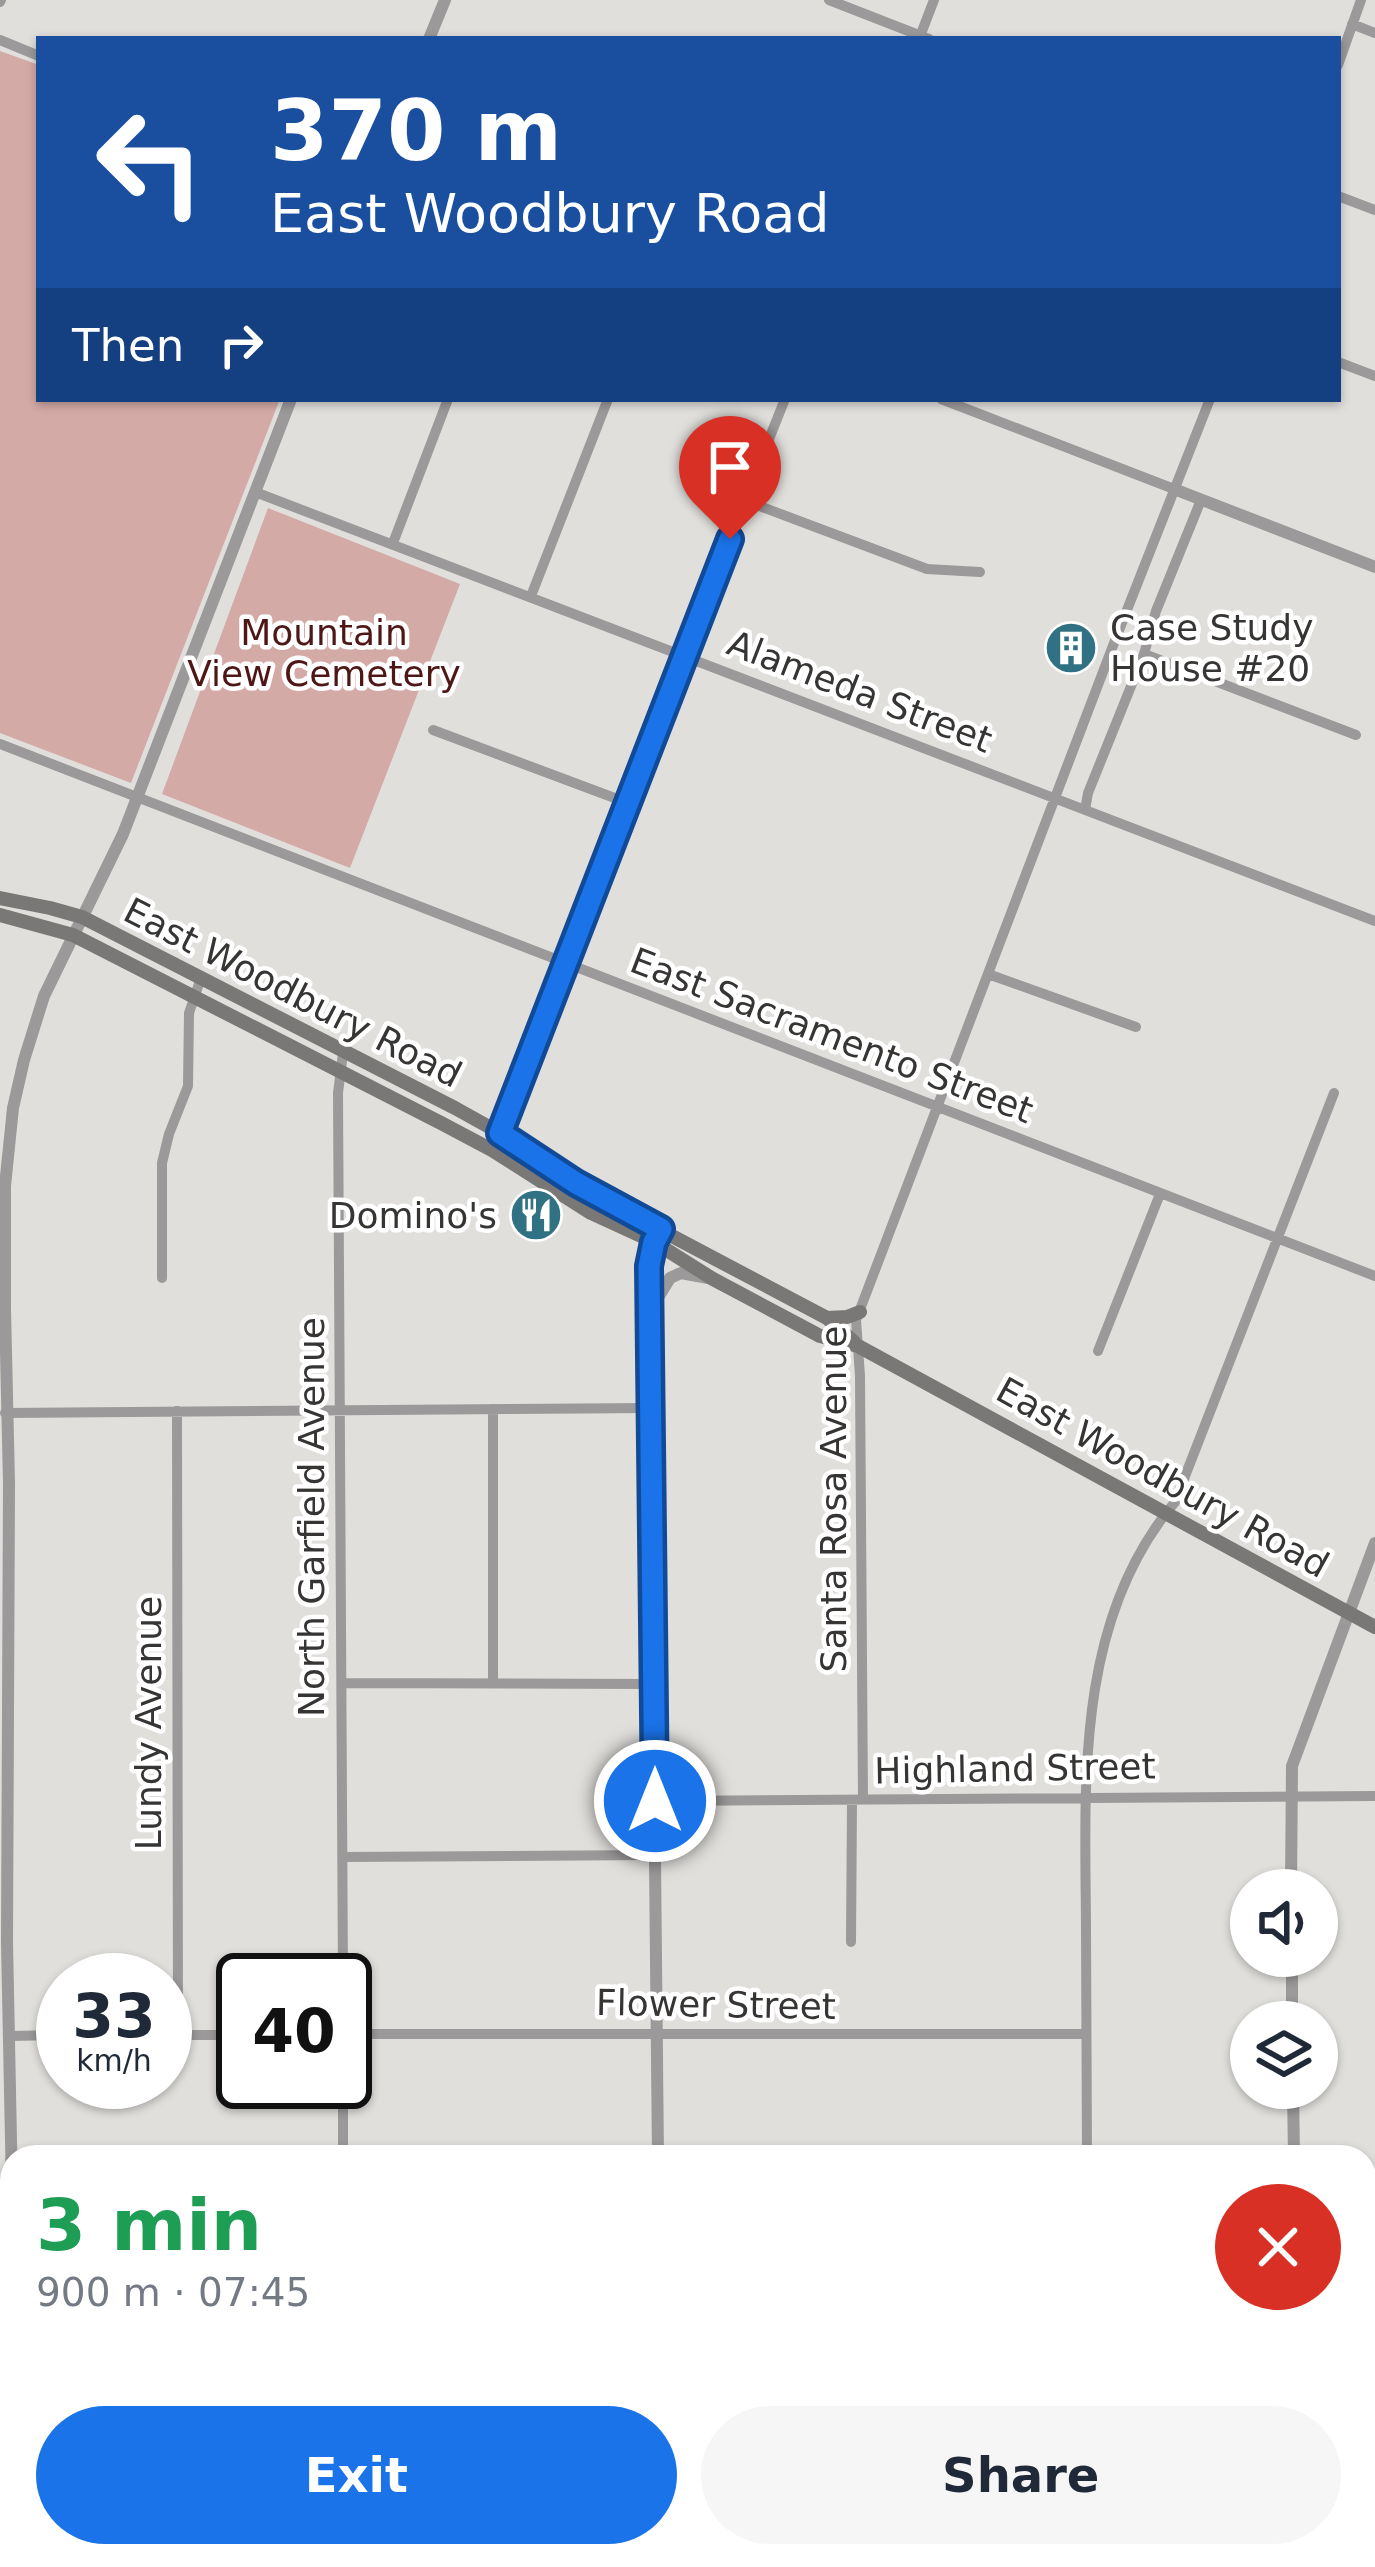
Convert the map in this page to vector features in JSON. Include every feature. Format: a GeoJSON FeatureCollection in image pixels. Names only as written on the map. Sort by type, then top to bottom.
{"type":"FeatureCollection","features":[{"type":"Feature","properties":{"kind":"main road","name":"East Woodbury Road"},"geometry":{"type":"LineString","coordinates":[[0,898],[82,917],[500,1133],[657,1236],[712,1279],[820,1336],[858,1346]]}},
{"type":"Feature","properties":{"kind":"main road","name":"East Woodbury Road"},"geometry":{"type":"LineString","coordinates":[[0,915],[73,935],[491,1150],[591,1213],[657,1236],[826,1318],[858,1346],[1375,1627]]}},
{"type":"Feature","properties":{"kind":"main road"},"geometry":{"type":"LineString","coordinates":[[558,1193],[567,1178]]}},
{"type":"Feature","properties":{"kind":"main road"},"geometry":{"type":"LineString","coordinates":[[826,1318],[860,1312]]}},
{"type":"Feature","properties":{"kind":"street"},"geometry":{"type":"LineString","coordinates":[[430,36],[445,0]]}},
{"type":"Feature","properties":{"kind":"street"},"geometry":{"type":"LineString","coordinates":[[829,0],[918,36]]}},
{"type":"Feature","properties":{"kind":"street"},"geometry":{"type":"LineString","coordinates":[[924,36],[934,0]]}},
{"type":"Feature","properties":{"kind":"street"},"geometry":{"type":"LineString","coordinates":[[1341,56],[1361,0]]}},
{"type":"Feature","properties":{"kind":"street"},"geometry":{"type":"LineString","coordinates":[[1352,24],[1375,32]]}},
{"type":"Feature","properties":{"kind":"street"},"geometry":{"type":"LineString","coordinates":[[0,40],[36,55]]}},
{"type":"Feature","properties":{"kind":"street"},"geometry":{"type":"LineString","coordinates":[[1341,197],[1375,210]]}},
{"type":"Feature","properties":{"kind":"street"},"geometry":{"type":"LineString","coordinates":[[1341,363],[1375,376]]}},
{"type":"Feature","properties":{"kind":"street"},"geometry":{"type":"LineString","coordinates":[[11,2145],[4,1834],[9,1483],[2,1310],[5,1186],[13,1108],[44,996],[124,834],[290,402]]}},
{"type":"Feature","properties":{"kind":"street"},"geometry":{"type":"LineString","coordinates":[[393,543],[447,402]]}},
{"type":"Feature","properties":{"kind":"street"},"geometry":{"type":"LineString","coordinates":[[531,596],[607,402]]}},
{"type":"Feature","properties":{"kind":"street"},"geometry":{"type":"LineString","coordinates":[[491,1150],[568,964],[783,402]]}},
{"type":"Feature","properties":{"kind":"street"},"geometry":{"type":"LineString","coordinates":[[948,402],[1375,567]]}},
{"type":"Feature","properties":{"kind":"street","name":"Santa Rosa Avenue"},"geometry":{"type":"LineString","coordinates":[[850,1942],[864,1710],[856,1320],[1209,402]]}},
{"type":"Feature","properties":{"kind":"street","name":"Alameda Street"},"geometry":{"type":"LineString","coordinates":[[256,491],[1375,921]]}},
{"type":"Feature","properties":{"kind":"street"},"geometry":{"type":"LineString","coordinates":[[1084,810],[1202,500]]}},
{"type":"Feature","properties":{"kind":"street"},"geometry":{"type":"LineString","coordinates":[[746,501],[927,569],[980,572]]}},
{"type":"Feature","properties":{"kind":"street"},"geometry":{"type":"LineString","coordinates":[[1144,654],[1356,735]]}},
{"type":"Feature","properties":{"kind":"street"},"geometry":{"type":"LineString","coordinates":[[433,730],[628,802]]}},
{"type":"Feature","properties":{"kind":"street","name":"East Sacramento Street"},"geometry":{"type":"LineString","coordinates":[[0,744],[1375,1276]]}},
{"type":"Feature","properties":{"kind":"street"},"geometry":{"type":"LineString","coordinates":[[988,974],[1136,1028]]}},
{"type":"Feature","properties":{"kind":"street"},"geometry":{"type":"LineString","coordinates":[[162,1278],[162,1163],[188,1086],[189,1013],[201,978]]}},
{"type":"Feature","properties":{"kind":"street","name":"North Garfield Avenue"},"geometry":{"type":"LineString","coordinates":[[343,1053],[338,1093],[343,1953]]}},
{"type":"Feature","properties":{"kind":"street"},"geometry":{"type":"LineString","coordinates":[[1087,2145],[1085,1797],[1090,1707],[1109,1627],[1130,1575],[1175,1502],[1334,1093]]}},
{"type":"Feature","properties":{"kind":"street"},"geometry":{"type":"LineString","coordinates":[[1098,1351],[1160,1194]]}},
{"type":"Feature","properties":{"kind":"street"},"geometry":{"type":"LineString","coordinates":[[657,1236],[649,1266],[658,2145]]}},
{"type":"Feature","properties":{"kind":"street"},"geometry":{"type":"LineString","coordinates":[[651,1310],[670,1278],[681,1274],[712,1279]]}},
{"type":"Feature","properties":{"kind":"street"},"geometry":{"type":"LineString","coordinates":[[5,1413],[652,1408]]}},
{"type":"Feature","properties":{"kind":"street"},"geometry":{"type":"LineString","coordinates":[[493,1409],[493,1683]]}},
{"type":"Feature","properties":{"kind":"street","name":"Lundy Avenue"},"geometry":{"type":"LineString","coordinates":[[172,1953],[177,1411]]}},
{"type":"Feature","properties":{"kind":"street"},"geometry":{"type":"LineString","coordinates":[[1291,1869],[1292,1766],[1375,1543]]}},
{"type":"Feature","properties":{"kind":"street"},"geometry":{"type":"LineString","coordinates":[[343,1683],[655,1684]]}},
{"type":"Feature","properties":{"kind":"street","name":"Highland Street"},"geometry":{"type":"LineString","coordinates":[[655,1801],[1375,1796]]}},
{"type":"Feature","properties":{"kind":"street"},"geometry":{"type":"LineString","coordinates":[[343,1857],[656,1856]]}},
{"type":"Feature","properties":{"kind":"street","name":"Flower Street"},"geometry":{"type":"LineString","coordinates":[[372,2034],[1086,2034]]}},
{"type":"Feature","properties":{"kind":"street"},"geometry":{"type":"LineString","coordinates":[[8,2036],[36,2036]]}},
{"type":"Feature","properties":{"kind":"street"},"geometry":{"type":"LineString","coordinates":[[343,2109],[343,2145]]}},
{"type":"Feature","properties":{"kind":"street"},"geometry":{"type":"LineString","coordinates":[[1293,2109],[1294,2145]]}},
{"type":"Feature","properties":{"kind":"green space","name":"Mountain View Cemetery"},"geometry":{"type":"Polygon","coordinates":[[[0,51],[36,64],[36,402],[279,402],[131,783],[0,733],[0,51]]]}},
{"type":"Feature","properties":{"kind":"green space","name":"Mountain View Cemetery"},"geometry":{"type":"Polygon","coordinates":[[[268,508],[460,584],[350,868],[162,794],[268,508]]]}},
{"type":"Feature","properties":{"kind":"place","name":"Case Study House #20"},"geometry":{"type":"Point","coordinates":[1071,648]}},
{"type":"Feature","properties":{"kind":"place","name":"Domino's"},"geometry":{"type":"Point","coordinates":[536,1215]}},
{"type":"Feature","properties":{"kind":"route"},"geometry":{"type":"LineString","coordinates":[[655,1801],[649,1266],[661,1229],[600,1198],[500,1133],[730,539]]}}]}
